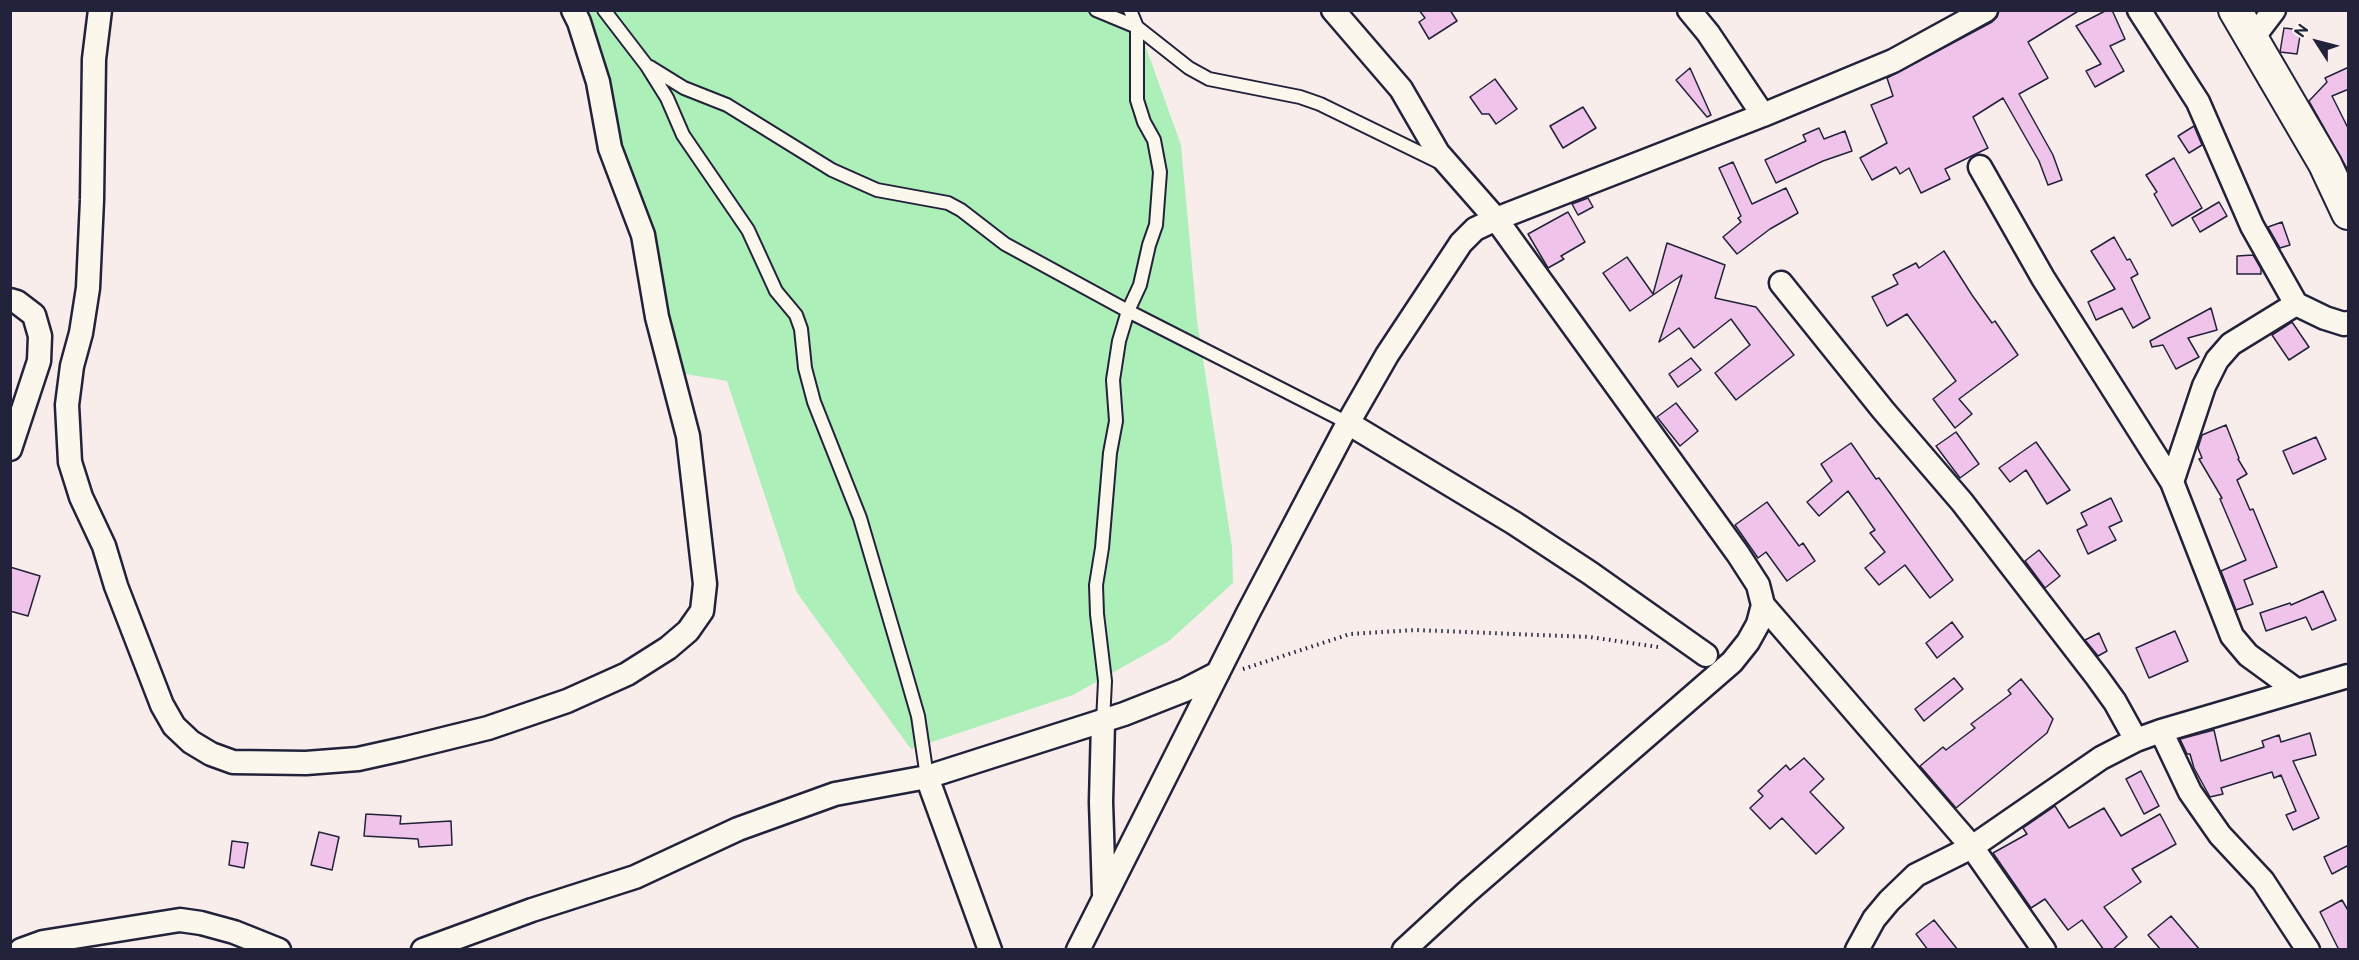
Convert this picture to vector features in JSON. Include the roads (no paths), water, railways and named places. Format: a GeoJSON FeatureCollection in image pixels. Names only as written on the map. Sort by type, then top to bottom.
{"type":"FeatureCollection","features":[{"type":"Feature","properties":{"kind":"main road"},"geometry":{"type":"LineString","coordinates":[[2235,10],[2325,164],[2349,213]]}},
{"type":"Feature","properties":{"kind":"street"},"geometry":{"type":"LineString","coordinates":[[100,10],[94,59],[88,288],[81,333],[72,366],[67,405],[70,462],[81,497],[104,546],[116,586],[162,705],[174,726],[191,742],[211,754],[233,762],[306,763],[358,759],[403,749],[488,728],[567,701],[627,674],[668,648],[688,631],[702,611],[705,584],[688,436],[657,317],[643,235],[610,147],[598,82],[573,10]]}},
{"type":"Feature","properties":{"kind":"street"},"geometry":{"type":"LineString","coordinates":[[1333,10],[1401,89],[1426,135],[1450,167],[1496,219],[1750,570],[1758,585],[1762,606],[1758,624],[1748,642],[1732,662],[1467,892],[1404,950]]}},
{"type":"Feature","properties":{"kind":"street"},"geometry":{"type":"LineString","coordinates":[[1689,10],[1708,33],[1763,115]]}},
{"type":"Feature","properties":{"kind":"street"},"geometry":{"type":"LineString","coordinates":[[1078,950],[1348,423],[1387,355],[1446,262],[1470,233],[1496,219],[1763,115],[1893,61],[1986,10]]}},
{"type":"Feature","properties":{"kind":"street"},"geometry":{"type":"LineString","coordinates":[[2139,10],[2199,102],[2252,226],[2296,304],[2325,318],[2344,324],[2349,323]]}},
{"type":"Feature","properties":{"kind":"street"},"geometry":{"type":"LineString","coordinates":[[2253,39],[2274,10]]}},
{"type":"Feature","properties":{"kind":"street"},"geometry":{"type":"LineString","coordinates":[[1980,166],[2043,278],[2172,482],[2232,636],[2248,655],[2296,690]]}},
{"type":"Feature","properties":{"kind":"street"},"geometry":{"type":"LineString","coordinates":[[1781,284],[1883,410],[1962,502],[2097,677],[2115,702],[2136,740]]}},
{"type":"Feature","properties":{"kind":"street"},"geometry":{"type":"LineString","coordinates":[[10,300],[17,302],[34,315],[40,336],[39,361],[10,449]]}},
{"type":"Feature","properties":{"kind":"street"},"geometry":{"type":"LineString","coordinates":[[2172,482],[2204,386],[2217,360],[2231,344],[2296,304]]}},
{"type":"Feature","properties":{"kind":"street"},"geometry":{"type":"LineString","coordinates":[[1348,423],[1514,523],[1590,573],[1706,655]]}},
{"type":"Feature","properties":{"kind":"street"},"geometry":{"type":"LineString","coordinates":[[1762,606],[1972,847],[2044,950]]}},
{"type":"Feature","properties":{"kind":"street"},"geometry":{"type":"LineString","coordinates":[[423,950],[532,910],[635,877],[738,830],[835,794],[927,777],[1103,722],[1185,690],[1218,673]]}},
{"type":"Feature","properties":{"kind":"street"},"geometry":{"type":"LineString","coordinates":[[1857,950],[1888,901],[1917,875],[1972,847],[2101,758],[2136,740],[2161,731],[2349,676]]}},
{"type":"Feature","properties":{"kind":"street"},"geometry":{"type":"LineString","coordinates":[[1103,722],[1101,802],[1104,896]]}},
{"type":"Feature","properties":{"kind":"street"},"geometry":{"type":"LineString","coordinates":[[2161,731],[2190,792],[2220,836],[2267,887],[2308,950]]}},
{"type":"Feature","properties":{"kind":"street"},"geometry":{"type":"LineString","coordinates":[[927,777],[990,950]]}},
{"type":"Feature","properties":{"kind":"street"},"geometry":{"type":"LineString","coordinates":[[21,950],[66,938],[180,921],[201,923],[234,932],[279,950]]}},
{"type":"Feature","properties":{"kind":"lane"},"geometry":{"type":"LineString","coordinates":[[604,10],[647,66],[667,98],[683,135],[748,230],[776,291],[796,315],[801,329],[805,368],[814,402],[860,518],[906,672],[918,716],[927,777]]}},
{"type":"Feature","properties":{"kind":"lane"},"geometry":{"type":"LineString","coordinates":[[1096,10],[1137,27],[1189,68],[1209,79],[1299,97],[1320,104],[1450,167]]}},
{"type":"Feature","properties":{"kind":"lane"},"geometry":{"type":"LineString","coordinates":[[1103,722],[1105,681],[1096,614],[1096,585],[1102,548],[1110,453],[1116,421],[1113,380],[1116,353],[1128,311],[1140,285],[1156,225],[1160,172],[1154,140],[1143,122],[1137,100],[1137,27],[1130,10]]}},
{"type":"Feature","properties":{"kind":"lane"},"geometry":{"type":"LineString","coordinates":[[647,66],[684,88],[728,105],[832,170],[877,190],[948,203],[1005,244],[1128,311],[1348,423]]}}]}
